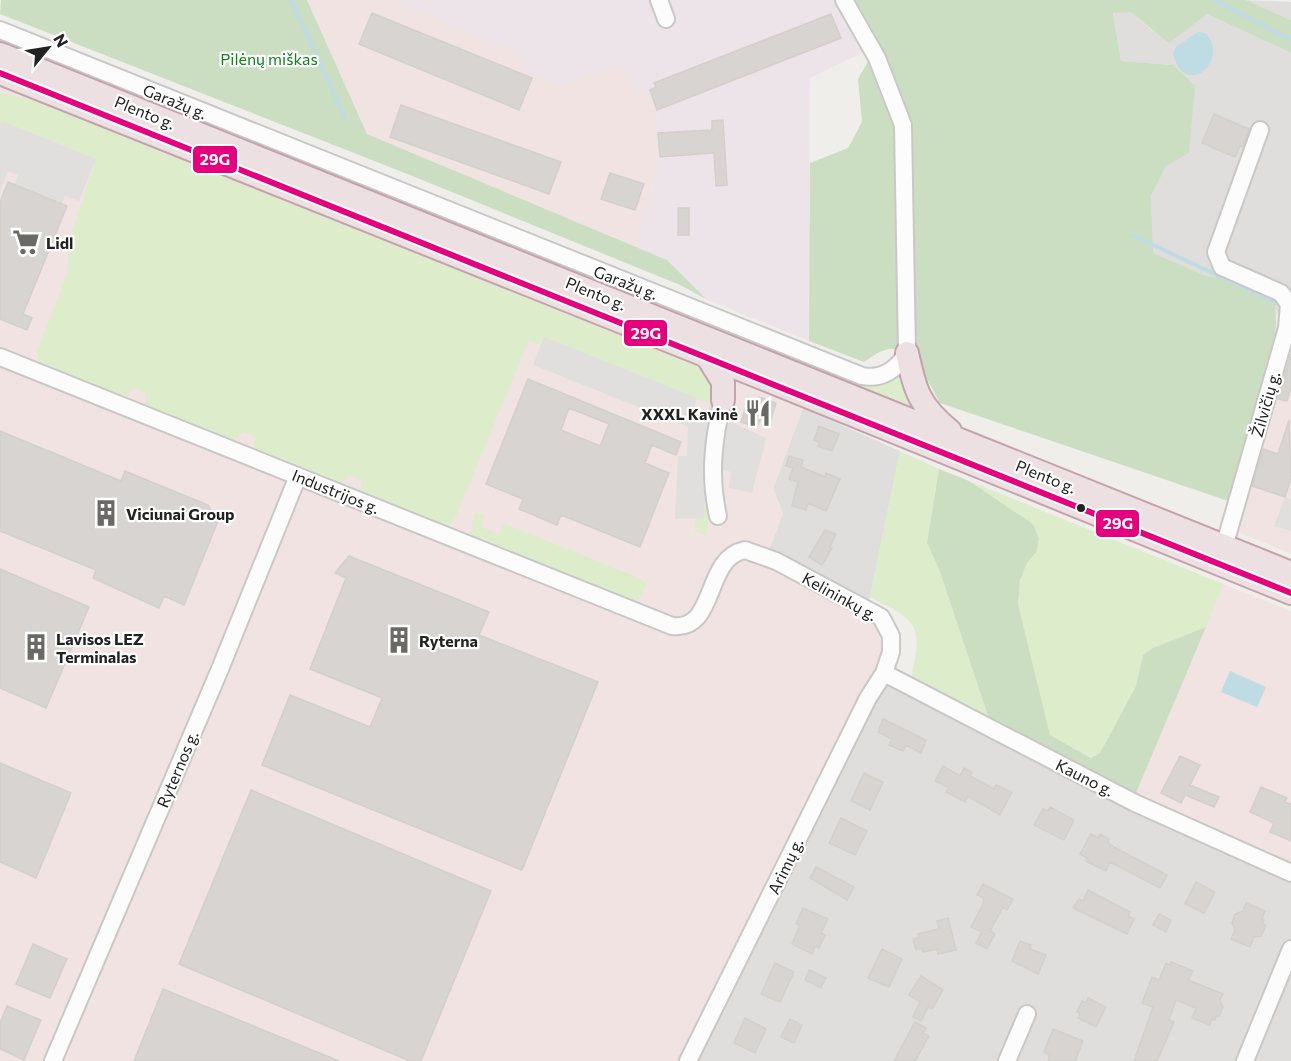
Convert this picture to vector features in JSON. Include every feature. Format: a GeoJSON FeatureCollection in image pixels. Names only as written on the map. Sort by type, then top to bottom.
{"type":"FeatureCollection","features":[{"type":"Feature","properties":{"kind":"highway","name":"Plento g."},"geometry":{"type":"LineString","coordinates":[[0,54],[1291,573]]}},
{"type":"Feature","properties":{"kind":"highway","name":"Plento g."},"geometry":{"type":"LineString","coordinates":[[0,73],[1291,593]]}},
{"type":"Feature","properties":{"kind":"highway"},"geometry":{"type":"LineString","coordinates":[[0,84],[24,82]]}},
{"type":"Feature","properties":{"kind":"highway"},"geometry":{"type":"LineString","coordinates":[[907,353],[917,393],[924,407],[968,444]]}},
{"type":"Feature","properties":{"kind":"highway"},"geometry":{"type":"LineString","coordinates":[[707,356],[723,382],[723,400]]}},
{"type":"Feature","properties":{"kind":"highway"},"geometry":{"type":"LineString","coordinates":[[723,400],[735,387],[762,378]]}},
{"type":"Feature","properties":{"kind":"street"},"geometry":{"type":"LineString","coordinates":[[659,0],[666,19]]}},
{"type":"Feature","properties":{"kind":"street"},"geometry":{"type":"LineString","coordinates":[[844,0],[877,58],[903,125],[907,353]]}},
{"type":"Feature","properties":{"kind":"street","name":"Garažų g."},"geometry":{"type":"LineString","coordinates":[[0,30],[862,376],[876,377],[888,373],[901,363],[907,353]]}},
{"type":"Feature","properties":{"kind":"street","name":"Žilvičių g."},"geometry":{"type":"LineString","coordinates":[[1224,547],[1287,328],[1289,304],[1281,293],[1222,267],[1216,252],[1260,130]]}},
{"type":"Feature","properties":{"kind":"street","name":"Industrijos g."},"geometry":{"type":"LineString","coordinates":[[0,357],[672,626],[687,626],[697,618],[719,568],[732,554],[745,550]]}},
{"type":"Feature","properties":{"kind":"street"},"geometry":{"type":"LineString","coordinates":[[718,516],[712,470],[717,424],[723,400]]}},
{"type":"Feature","properties":{"kind":"street","name":"Ryternos g."},"geometry":{"type":"LineString","coordinates":[[53,1061],[220,669],[298,476]]}},
{"type":"Feature","properties":{"kind":"street","name":"Kelininkų g."},"geometry":{"type":"LineString","coordinates":[[745,550],[776,561],[881,617],[891,636],[892,644],[884,673]]}},
{"type":"Feature","properties":{"kind":"street","name":"Kauno g."},"geometry":{"type":"LineString","coordinates":[[884,673],[1135,803],[1291,873]]}},
{"type":"Feature","properties":{"kind":"street","name":"Arimų g."},"geometry":{"type":"LineString","coordinates":[[688,1061],[863,709],[884,673]]}},
{"type":"Feature","properties":{"kind":"street"},"geometry":{"type":"LineString","coordinates":[[1245,1061],[1291,949]]}},
{"type":"Feature","properties":{"kind":"street"},"geometry":{"type":"LineString","coordinates":[[1007,1061],[1027,1014]]}},
{"type":"Feature","properties":{"kind":"shaded area"},"geometry":{"type":"Polygon","coordinates":[[[307,0],[393,0],[527,57],[560,86],[622,63],[635,95],[643,93],[656,110],[659,161],[636,247],[367,134],[307,0]]]}},
{"type":"Feature","properties":{"kind":"shaded area"},"geometry":{"type":"Polygon","coordinates":[[[393,0],[834,0],[864,52],[810,78],[809,341],[706,299],[667,260],[636,247],[659,161],[656,110],[643,93],[635,96],[622,63],[560,86],[523,70],[527,57],[393,0]]]}},
{"type":"Feature","properties":{"kind":"shaded area"},"geometry":{"type":"Polygon","coordinates":[[[1246,0],[1291,2],[1291,20],[1246,0]]]}},
{"type":"Feature","properties":{"kind":"shaded area"},"geometry":{"type":"Polygon","coordinates":[[[1113,12],[1130,12],[1154,32],[1207,14],[1291,53],[1291,318],[1277,314],[1273,297],[1227,277],[1207,276],[1152,253],[1151,196],[1167,165],[1173,65],[1121,61],[1113,12]]]}},
{"type":"Feature","properties":{"kind":"shaded area"},"geometry":{"type":"Polygon","coordinates":[[[0,86],[803,408],[773,489],[783,514],[764,563],[873,621],[882,645],[880,658],[683,1061],[0,1061],[0,86]]]}},
{"type":"Feature","properties":{"kind":"shaded area"},"geometry":{"type":"Polygon","coordinates":[[[5,122],[96,159],[79,201],[65,196],[62,203],[14,184],[18,175],[8,171],[0,191],[0,124],[5,122]]]}},
{"type":"Feature","properties":{"kind":"shaded area"},"geometry":{"type":"Polygon","coordinates":[[[1277,314],[1291,318],[1291,554],[1219,524],[1227,515],[1275,349],[1277,314]]]}},
{"type":"Feature","properties":{"kind":"shaded area"},"geometry":{"type":"Polygon","coordinates":[[[544,337],[697,398],[691,415],[708,417],[704,518],[675,519],[678,456],[687,456],[688,427],[533,365],[544,337]]]}},
{"type":"Feature","properties":{"kind":"shaded area"},"geometry":{"type":"Polygon","coordinates":[[[803,408],[900,451],[870,597],[863,614],[764,563],[783,514],[773,489],[803,408]]]}},
{"type":"Feature","properties":{"kind":"shaded area"},"geometry":{"type":"Polygon","coordinates":[[[728,421],[766,438],[752,493],[729,488],[731,472],[720,469],[728,421]]]}},
{"type":"Feature","properties":{"kind":"shaded area"},"geometry":{"type":"Polygon","coordinates":[[[1285,497],[1291,499],[1291,531],[1274,526],[1285,497]]]}},
{"type":"Feature","properties":{"kind":"shaded area"},"geometry":{"type":"Polygon","coordinates":[[[1223,584],[1291,611],[1291,862],[1136,793],[1223,584]]]}},
{"type":"Feature","properties":{"kind":"shaded area"},"geometry":{"type":"Polygon","coordinates":[[[884,673],[1291,873],[1291,1061],[688,1061],[884,673]]]}},
{"type":"Feature","properties":{"kind":"green space","name":"Pilėnų miškas"},"geometry":{"type":"Polygon","coordinates":[[[1,0],[307,0],[367,134],[667,260],[706,299],[680,285],[410,175],[0,14],[1,0]]]}},
{"type":"Feature","properties":{"kind":"green space"},"geometry":{"type":"Polygon","coordinates":[[[854,0],[1246,0],[1291,20],[1291,53],[1207,14],[1169,43],[1130,12],[1113,13],[1121,61],[1173,65],[1195,86],[1189,153],[1167,165],[1151,196],[1153,253],[1207,276],[1227,277],[1274,298],[1276,319],[1270,371],[1234,503],[940,403],[919,366],[904,352],[895,349],[885,350],[864,362],[809,341],[810,163],[848,148],[862,122],[858,79],[878,44],[854,0]]]}},
{"type":"Feature","properties":{"kind":"green space"},"geometry":{"type":"Polygon","coordinates":[[[0,36],[721,324],[719,328],[559,267],[29,54],[0,41],[0,36]]]}},
{"type":"Feature","properties":{"kind":"green space"},"geometry":{"type":"Polygon","coordinates":[[[0,93],[36,100],[709,371],[714,384],[707,536],[695,531],[695,518],[704,518],[709,403],[544,337],[541,345],[529,340],[456,516],[449,526],[362,492],[360,489],[362,481],[350,475],[340,484],[254,448],[256,438],[243,432],[233,442],[145,405],[146,393],[133,388],[129,394],[122,396],[39,363],[37,351],[67,274],[69,240],[96,159],[5,122],[0,124],[0,93]]]}},
{"type":"Feature","properties":{"kind":"green space"},"geometry":{"type":"Polygon","coordinates":[[[745,335],[877,384],[892,380],[905,371],[920,411],[744,338],[745,335]]]}},
{"type":"Feature","properties":{"kind":"green space"},"geometry":{"type":"Polygon","coordinates":[[[900,451],[939,469],[927,543],[939,569],[991,725],[911,679],[916,646],[913,626],[898,612],[870,597],[900,451]]]}},
{"type":"Feature","properties":{"kind":"green space"},"geometry":{"type":"Polygon","coordinates":[[[939,469],[969,481],[1033,524],[1039,538],[1037,551],[1027,563],[1020,580],[1018,604],[1050,735],[1091,758],[1100,753],[1136,686],[1143,655],[1153,648],[1206,627],[1136,793],[991,725],[939,569],[927,543],[939,469]]]}},
{"type":"Feature","properties":{"kind":"green space"},"geometry":{"type":"Polygon","coordinates":[[[969,481],[1223,584],[1206,627],[1153,648],[1143,655],[1136,686],[1100,753],[1092,758],[1050,735],[1018,604],[1020,580],[1027,563],[1037,551],[1039,537],[1033,524],[969,481]]]}},
{"type":"Feature","properties":{"kind":"green space"},"geometry":{"type":"Polygon","coordinates":[[[475,512],[485,516],[481,527],[499,534],[503,523],[641,579],[647,585],[639,599],[633,601],[476,538],[470,535],[475,512]]]}},
{"type":"Feature","properties":{"kind":"water"},"geometry":{"type":"Polygon","coordinates":[[[1198,32],[1205,33],[1212,43],[1213,54],[1210,64],[1203,71],[1195,75],[1186,74],[1179,67],[1173,53],[1177,46],[1198,32]]]}},
{"type":"Feature","properties":{"kind":"water"},"geometry":{"type":"Polygon","coordinates":[[[1230,671],[1266,687],[1257,707],[1221,692],[1230,671]]]}},
{"type":"Feature","properties":{"kind":"building"},"geometry":{"type":"Polygon","coordinates":[[[372,13],[532,78],[519,110],[359,44],[372,13]]]}},
{"type":"Feature","properties":{"kind":"building"},"geometry":{"type":"Polygon","coordinates":[[[831,14],[841,38],[657,110],[650,90],[656,87],[654,83],[831,14]]]}},
{"type":"Feature","properties":{"kind":"building"},"geometry":{"type":"Polygon","coordinates":[[[401,105],[561,162],[549,194],[390,137],[401,105]]]}},
{"type":"Feature","properties":{"kind":"building"},"geometry":{"type":"Polygon","coordinates":[[[1214,114],[1249,129],[1243,147],[1240,146],[1235,157],[1202,143],[1214,114]]]}},
{"type":"Feature","properties":{"kind":"building"},"geometry":{"type":"Polygon","coordinates":[[[723,120],[727,185],[716,186],[714,153],[660,157],[658,133],[712,130],[712,121],[723,120]]]}},
{"type":"Feature","properties":{"kind":"building"},"geometry":{"type":"Polygon","coordinates":[[[610,173],[644,184],[635,210],[601,199],[610,173]]]}},
{"type":"Feature","properties":{"kind":"building","name":"Lidl"},"geometry":{"type":"Polygon","coordinates":[[[8,182],[67,206],[23,314],[32,318],[27,330],[0,319],[0,202],[8,182]]]}},
{"type":"Feature","properties":{"kind":"building"},"geometry":{"type":"Polygon","coordinates":[[[678,208],[689,208],[689,235],[678,235],[678,208]]]}},
{"type":"Feature","properties":{"kind":"building"},"geometry":{"type":"Polygon","coordinates":[[[1291,354],[1291,388],[1287,401],[1278,399],[1291,354]]]}},
{"type":"Feature","properties":{"kind":"building"},"geometry":{"type":"Polygon","coordinates":[[[528,379],[681,442],[676,455],[652,445],[645,463],[669,473],[640,547],[561,515],[557,525],[519,509],[523,499],[486,484],[528,379]],[[569,408],[561,430],[600,446],[609,424],[569,408]]]}},
{"type":"Feature","properties":{"kind":"building","name":"XXXL Kavinė"},"geometry":{"type":"Polygon","coordinates":[[[759,397],[776,403],[770,423],[760,420],[757,427],[741,422],[747,403],[757,406],[759,397]]]}},
{"type":"Feature","properties":{"kind":"building"},"geometry":{"type":"Polygon","coordinates":[[[1289,420],[1291,479],[1285,497],[1252,486],[1263,449],[1278,454],[1289,420]]]}},
{"type":"Feature","properties":{"kind":"building"},"geometry":{"type":"Polygon","coordinates":[[[819,426],[839,434],[832,451],[818,446],[820,442],[814,440],[819,426]]]}},
{"type":"Feature","properties":{"kind":"building","name":"Viciunai Group"},"geometry":{"type":"Polygon","coordinates":[[[0,431],[121,481],[125,471],[208,505],[218,521],[184,605],[164,596],[159,608],[93,578],[96,570],[0,531],[0,431]]]}},
{"type":"Feature","properties":{"kind":"building"},"geometry":{"type":"Polygon","coordinates":[[[789,456],[803,460],[801,467],[825,477],[826,473],[840,479],[826,511],[808,503],[806,510],[792,506],[798,482],[789,479],[793,468],[786,466],[789,456]]]}},
{"type":"Feature","properties":{"kind":"building"},"geometry":{"type":"Polygon","coordinates":[[[825,530],[836,534],[830,547],[832,548],[822,565],[809,557],[825,530]]]}},
{"type":"Feature","properties":{"kind":"building"},"geometry":{"type":"Polygon","coordinates":[[[349,556],[489,612],[479,635],[598,682],[522,870],[262,765],[290,695],[370,727],[382,698],[310,669],[346,578],[335,573],[349,556]]]}},
{"type":"Feature","properties":{"kind":"building","name":"Lavisos LEZ Terminalas"},"geometry":{"type":"Polygon","coordinates":[[[0,569],[89,607],[46,708],[0,688],[0,569]]]}},
{"type":"Feature","properties":{"kind":"building"},"geometry":{"type":"Polygon","coordinates":[[[883,719],[926,740],[921,753],[906,745],[903,751],[889,745],[892,739],[878,732],[883,719]]]}},
{"type":"Feature","properties":{"kind":"building"},"geometry":{"type":"Polygon","coordinates":[[[1180,756],[1200,765],[1190,785],[1219,797],[1214,807],[1185,795],[1181,803],[1161,793],[1180,756]]]}},
{"type":"Feature","properties":{"kind":"building"},"geometry":{"type":"Polygon","coordinates":[[[0,763],[71,793],[36,878],[0,862],[0,763]]]}},
{"type":"Feature","properties":{"kind":"building"},"geometry":{"type":"Polygon","coordinates":[[[943,766],[960,776],[964,768],[972,772],[970,776],[994,789],[996,785],[1012,792],[1000,815],[968,796],[965,802],[946,792],[949,788],[935,781],[943,766]]]}},
{"type":"Feature","properties":{"kind":"building"},"geometry":{"type":"Polygon","coordinates":[[[864,773],[883,782],[870,810],[851,801],[864,773]]]}},
{"type":"Feature","properties":{"kind":"building"},"geometry":{"type":"Polygon","coordinates":[[[1261,787],[1287,798],[1285,802],[1291,804],[1291,841],[1270,832],[1274,823],[1250,812],[1261,787]]]}},
{"type":"Feature","properties":{"kind":"building"},"geometry":{"type":"Polygon","coordinates":[[[251,790],[491,891],[421,1061],[410,1061],[179,964],[251,790]]]}},
{"type":"Feature","properties":{"kind":"building"},"geometry":{"type":"Polygon","coordinates":[[[1050,807],[1074,820],[1064,840],[1034,825],[1043,809],[1048,811],[1050,807]]]}},
{"type":"Feature","properties":{"kind":"building"},"geometry":{"type":"Polygon","coordinates":[[[841,818],[867,831],[855,855],[829,843],[841,818]]]}},
{"type":"Feature","properties":{"kind":"building"},"geometry":{"type":"Polygon","coordinates":[[[1091,834],[1098,838],[1100,834],[1109,839],[1108,842],[1114,847],[1167,875],[1160,888],[1110,862],[1106,871],[1086,861],[1087,858],[1080,854],[1091,834]]]}},
{"type":"Feature","properties":{"kind":"building"},"geometry":{"type":"Polygon","coordinates":[[[816,867],[854,887],[847,900],[810,878],[816,867]]]}},
{"type":"Feature","properties":{"kind":"building"},"geometry":{"type":"Polygon","coordinates":[[[1196,882],[1215,892],[1204,913],[1185,904],[1196,882]]]}},
{"type":"Feature","properties":{"kind":"building"},"geometry":{"type":"Polygon","coordinates":[[[983,884],[1013,899],[1007,910],[1003,907],[990,931],[995,934],[987,949],[976,943],[982,932],[971,927],[983,904],[984,898],[977,895],[983,884]]]}},
{"type":"Feature","properties":{"kind":"building"},"geometry":{"type":"Polygon","coordinates":[[[1088,890],[1130,912],[1128,916],[1134,919],[1127,934],[1073,908],[1079,899],[1083,901],[1088,890]]]}},
{"type":"Feature","properties":{"kind":"building"},"geometry":{"type":"Polygon","coordinates":[[[1246,903],[1265,911],[1262,924],[1266,925],[1261,936],[1254,937],[1250,947],[1231,939],[1235,930],[1232,923],[1235,914],[1243,911],[1246,903]]]}},
{"type":"Feature","properties":{"kind":"building"},"geometry":{"type":"Polygon","coordinates":[[[803,908],[828,919],[821,933],[825,935],[819,948],[815,946],[812,954],[792,944],[800,925],[796,924],[803,908]]]}},
{"type":"Feature","properties":{"kind":"building"},"geometry":{"type":"Polygon","coordinates":[[[1159,914],[1171,920],[1166,932],[1153,925],[1159,914]]]}},
{"type":"Feature","properties":{"kind":"building"},"geometry":{"type":"Polygon","coordinates":[[[948,918],[956,950],[938,954],[937,949],[923,952],[922,948],[916,950],[913,939],[919,938],[918,934],[939,929],[937,921],[948,918]]]}},
{"type":"Feature","properties":{"kind":"building"},"geometry":{"type":"Polygon","coordinates":[[[1020,941],[1031,945],[1030,949],[1046,955],[1038,974],[1012,961],[1020,941]]]}},
{"type":"Feature","properties":{"kind":"building"},"geometry":{"type":"Polygon","coordinates":[[[33,944],[67,959],[50,998],[16,984],[33,944]]]}},
{"type":"Feature","properties":{"kind":"building"},"geometry":{"type":"Polygon","coordinates":[[[882,949],[902,959],[889,987],[868,978],[882,949]]]}},
{"type":"Feature","properties":{"kind":"building"},"geometry":{"type":"Polygon","coordinates":[[[1171,962],[1193,971],[1188,980],[1223,994],[1220,1000],[1223,1007],[1219,1016],[1217,1015],[1215,1020],[1212,1019],[1210,1025],[1192,1018],[1196,1008],[1176,1000],[1169,1020],[1174,1022],[1157,1061],[1134,1061],[1153,1007],[1142,1003],[1152,977],[1159,980],[1166,963],[1170,965],[1171,962]]]}},
{"type":"Feature","properties":{"kind":"building"},"geometry":{"type":"Polygon","coordinates":[[[775,963],[794,972],[780,1002],[761,994],[775,963]]]}},
{"type":"Feature","properties":{"kind":"building"},"geometry":{"type":"Polygon","coordinates":[[[809,970],[826,978],[821,988],[805,980],[809,970]]]}},
{"type":"Feature","properties":{"kind":"building"},"geometry":{"type":"Polygon","coordinates":[[[921,976],[943,990],[932,1009],[928,1007],[921,1021],[913,1017],[920,1002],[909,995],[921,976]]]}},
{"type":"Feature","properties":{"kind":"building"},"geometry":{"type":"Polygon","coordinates":[[[163,989],[339,1061],[134,1061],[163,989]]]}},
{"type":"Feature","properties":{"kind":"building"},"geometry":{"type":"Polygon","coordinates":[[[1088,998],[1106,1007],[1096,1027],[1078,1018],[1080,1013],[1077,1012],[1082,1001],[1086,1003],[1088,998]]]}},
{"type":"Feature","properties":{"kind":"building"},"geometry":{"type":"Polygon","coordinates":[[[7,1006],[41,1020],[24,1060],[0,1049],[0,1023],[7,1006]]]}},
{"type":"Feature","properties":{"kind":"building"},"geometry":{"type":"Polygon","coordinates":[[[745,1018],[766,1029],[755,1053],[734,1043],[745,1018]]]}},
{"type":"Feature","properties":{"kind":"building"},"geometry":{"type":"Polygon","coordinates":[[[790,1019],[802,1025],[794,1043],[781,1037],[790,1019]]]}},
{"type":"Feature","properties":{"kind":"building"},"geometry":{"type":"Polygon","coordinates":[[[915,1022],[926,1028],[923,1033],[929,1036],[915,1061],[894,1061],[915,1022]]]}},
{"type":"Feature","properties":{"kind":"building"},"geometry":{"type":"Polygon","coordinates":[[[1053,1029],[1083,1041],[1075,1061],[1048,1061],[1050,1055],[1044,1052],[1053,1029]]]}},
{"type":"Feature","properties":{"kind":"waterway"},"geometry":{"type":"LineString","coordinates":[[291,0],[345,118]]}},
{"type":"Feature","properties":{"kind":"waterway"},"geometry":{"type":"LineString","coordinates":[[1215,0],[1287,38],[1291,37]]}},
{"type":"Feature","properties":{"kind":"waterway"},"geometry":{"type":"LineString","coordinates":[[1132,235],[1276,303]]}},
{"type":"Feature","properties":{"kind":"transit line","name":"29G"},"geometry":{"type":"LineString","coordinates":[[0,73],[1291,593]]}},
{"type":"Feature","properties":{"kind":"place","name":"Lidl"},"geometry":{"type":"Point","coordinates":[26,242]}},
{"type":"Feature","properties":{"kind":"place","name":"XXXL Kavinė"},"geometry":{"type":"Point","coordinates":[758,413]}},
{"type":"Feature","properties":{"kind":"place","name":"Viciunai Group"},"geometry":{"type":"Point","coordinates":[106,513]}},
{"type":"Feature","properties":{"kind":"place","name":"Ryterna"},"geometry":{"type":"Point","coordinates":[399,640]}},
{"type":"Feature","properties":{"kind":"place","name":"Lavisos LEZ Terminalas"},"geometry":{"type":"Point","coordinates":[36,647]}}]}
